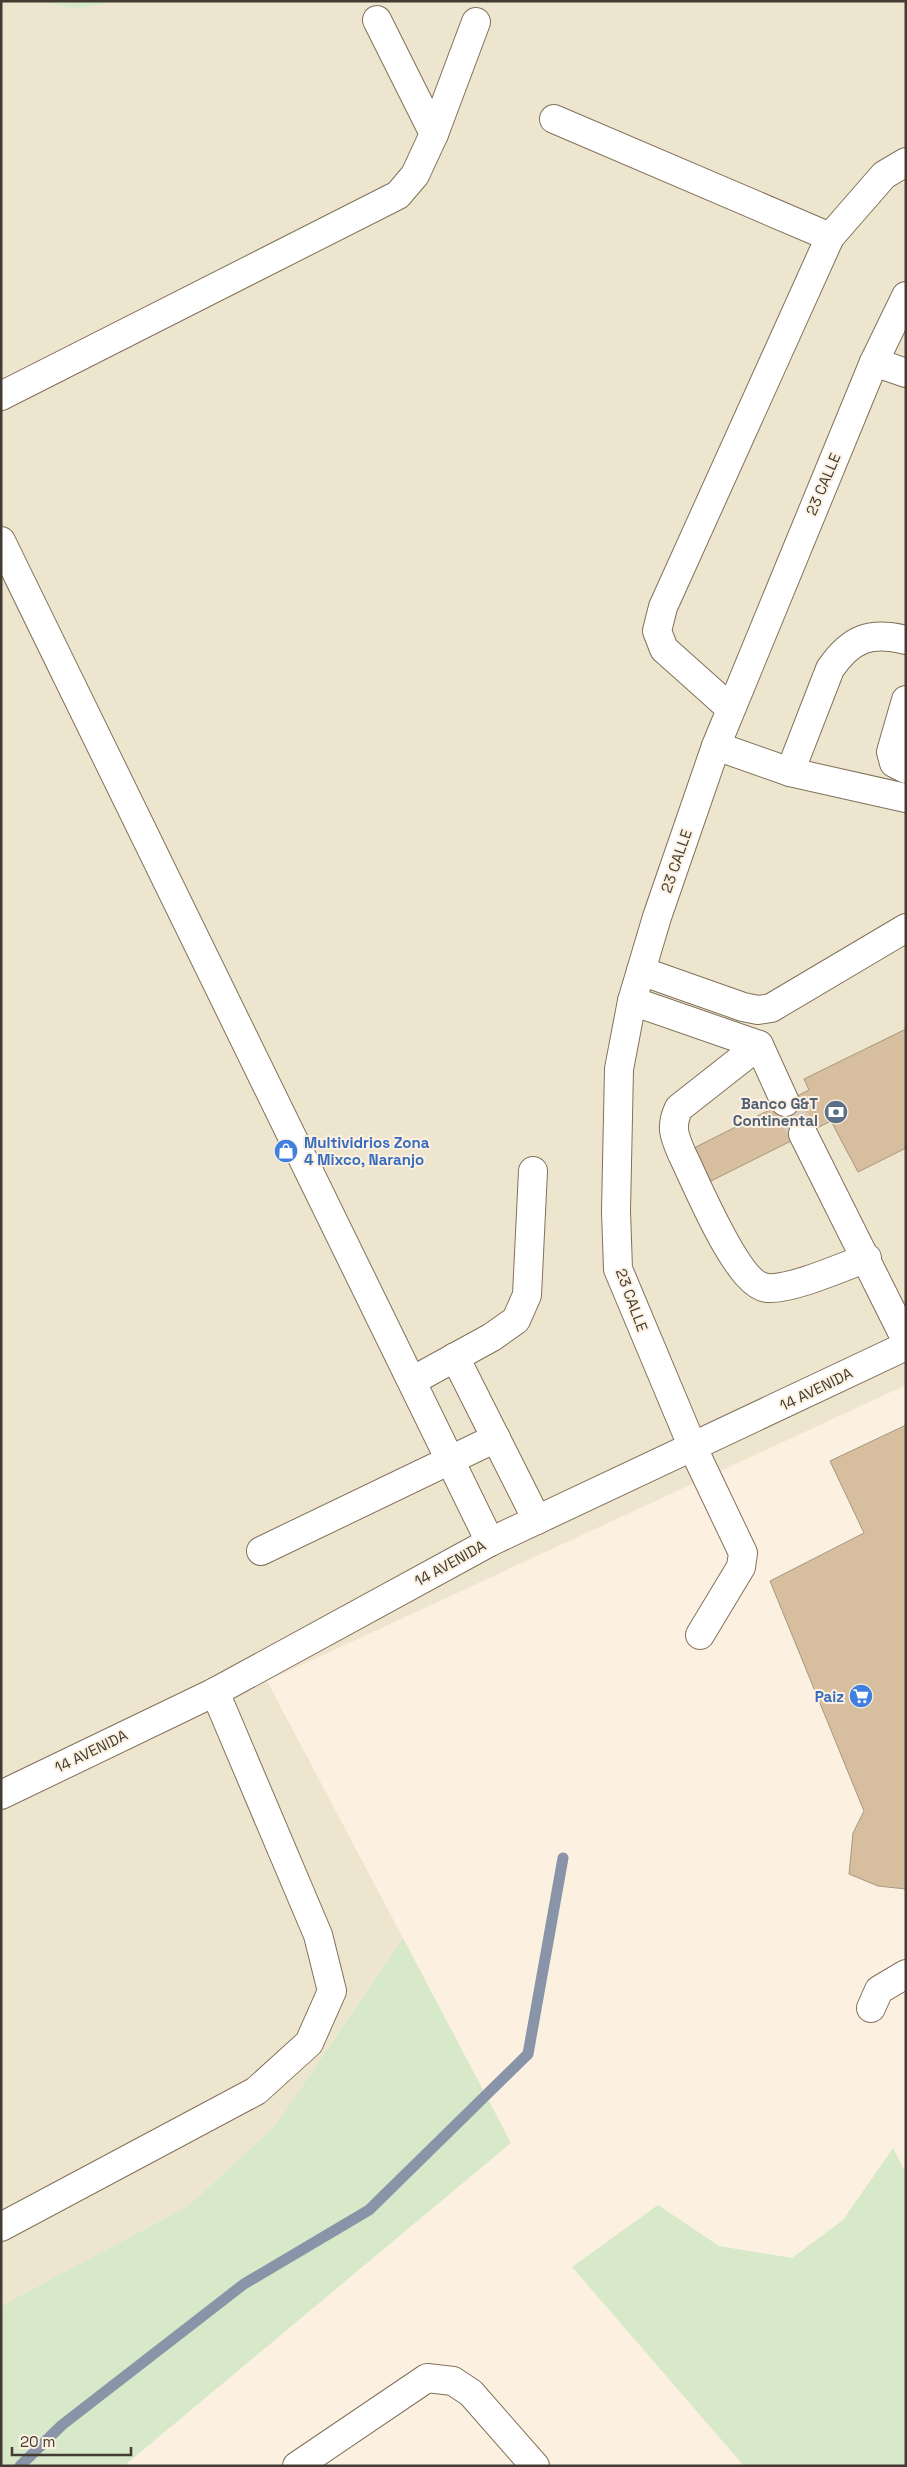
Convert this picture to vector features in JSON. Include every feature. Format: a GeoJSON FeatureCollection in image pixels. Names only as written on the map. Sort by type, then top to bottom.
{"type":"FeatureCollection","features":[{"type":"Feature","properties":{"kind":"street"},"geometry":{"type":"LineString","coordinates":[[377,20],[434,134]]}},
{"type":"Feature","properties":{"kind":"street"},"geometry":{"type":"LineString","coordinates":[[1,396],[398,194],[416,175],[434,134],[476,22]]}},
{"type":"Feature","properties":{"kind":"street"},"geometry":{"type":"LineString","coordinates":[[554,119],[830,237]]}},
{"type":"Feature","properties":{"kind":"street"},"geometry":{"type":"LineString","coordinates":[[730,708],[664,649],[658,631],[663,608],[830,237],[884,175],[906,162]]}},
{"type":"Feature","properties":{"kind":"street","name":"23 CALLE"},"geometry":{"type":"LineString","coordinates":[[700,1635],[741,1567],[743,1553],[693,1448],[618,1269],[616,1212],[619,1069],[632,1002],[641,971],[730,708],[874,362],[906,296]]}},
{"type":"Feature","properties":{"kind":"street"},"geometry":{"type":"LineString","coordinates":[[874,362],[906,373]]}},
{"type":"Feature","properties":{"kind":"street"},"geometry":{"type":"LineString","coordinates":[[1,542],[412,1381],[448,1460],[490,1542]]}},
{"type":"Feature","properties":{"kind":"street"},"geometry":{"type":"LineString","coordinates":[[790,772],[830,668],[838,657],[859,641],[872,637],[886,635],[906,640]]}},
{"type":"Feature","properties":{"kind":"street"},"geometry":{"type":"LineString","coordinates":[[906,700],[891,752],[894,762],[906,769]]}},
{"type":"Feature","properties":{"kind":"street"},"geometry":{"type":"LineString","coordinates":[[716,746],[790,772],[906,798]]}},
{"type":"Feature","properties":{"kind":"street"},"geometry":{"type":"LineString","coordinates":[[641,971],[743,1007],[758,1010],[771,1008],[906,928]]}},
{"type":"Feature","properties":{"kind":"street"},"geometry":{"type":"LineString","coordinates":[[632,1002],[758,1045],[785,1102]]}},
{"type":"Feature","properties":{"kind":"street"},"geometry":{"type":"LineString","coordinates":[[758,1045],[678,1108],[672,1121],[682,1154],[736,1262],[750,1279],[765,1288],[773,1288],[867,1258]]}},
{"type":"Feature","properties":{"kind":"street"},"geometry":{"type":"LineString","coordinates":[[804,1134],[906,1340]]}},
{"type":"Feature","properties":{"kind":"street"},"geometry":{"type":"LineString","coordinates":[[412,1381],[492,1337],[516,1320],[527,1295],[533,1171]]}},
{"type":"Feature","properties":{"kind":"street","name":"14 AVENIDA"},"geometry":{"type":"LineString","coordinates":[[1,1795],[215,1692],[490,1542],[906,1346]]}},
{"type":"Feature","properties":{"kind":"street"},"geometry":{"type":"LineString","coordinates":[[455,1357],[537,1520]]}},
{"type":"Feature","properties":{"kind":"street"},"geometry":{"type":"LineString","coordinates":[[261,1551],[496,1438]]}},
{"type":"Feature","properties":{"kind":"street"},"geometry":{"type":"LineString","coordinates":[[1,2227],[256,2091],[309,2044],[332,1991],[318,1935],[215,1692]]}},
{"type":"Feature","properties":{"kind":"street"},"geometry":{"type":"LineString","coordinates":[[871,2008],[879,1990],[906,1974]]}},
{"type":"Feature","properties":{"kind":"street"},"geometry":{"type":"LineString","coordinates":[[297,2466],[427,2378],[453,2381],[471,2393],[535,2466]]}},
{"type":"Feature","properties":{"kind":"shaded area"},"geometry":{"type":"Polygon","coordinates":[[[1,1],[37,1],[77,9],[118,1],[906,1],[906,1385],[267,1681],[403,1938],[275,2126],[188,2206],[1,2306],[1,1]]]}},
{"type":"Feature","properties":{"kind":"green space"},"geometry":{"type":"Polygon","coordinates":[[[37,1],[118,1],[77,9],[37,1]]]}},
{"type":"Feature","properties":{"kind":"green space"},"geometry":{"type":"Polygon","coordinates":[[[403,1938],[511,2143],[124,2466],[1,2466],[1,2306],[188,2206],[275,2126],[403,1938]]]}},
{"type":"Feature","properties":{"kind":"green space"},"geometry":{"type":"Polygon","coordinates":[[[893,2148],[906,2173],[906,2466],[744,2466],[572,2267],[658,2205],[719,2246],[792,2258],[843,2220],[893,2148]]]}},
{"type":"Feature","properties":{"kind":"building","name":"Banco G&T Continental"},"geometry":{"type":"Polygon","coordinates":[[[906,1029],[906,1148],[858,1172],[831,1121],[705,1184],[688,1151],[809,1090],[804,1079],[906,1029]]]}},
{"type":"Feature","properties":{"kind":"building","name":"Paiz"},"geometry":{"type":"Polygon","coordinates":[[[906,1425],[906,1889],[878,1886],[849,1874],[853,1833],[864,1811],[770,1581],[864,1533],[830,1461],[906,1425]]]}},
{"type":"Feature","properties":{"kind":"waterway"},"geometry":{"type":"LineString","coordinates":[[20,2466],[62,2425],[244,2284],[369,2210],[528,2054],[563,1858]]}},
{"type":"Feature","properties":{"kind":"tunnel"},"geometry":{"type":"LineString","coordinates":[[785,1102],[803,1134]]}},
{"type":"Feature","properties":{"kind":"place","name":"Banco G&T Continental"},"geometry":{"type":"Point","coordinates":[836,1112]}},
{"type":"Feature","properties":{"kind":"place","name":"Multividrios Zona 4 Mixco, Naranjo"},"geometry":{"type":"Point","coordinates":[286,1151]}},
{"type":"Feature","properties":{"kind":"place","name":"Paiz"},"geometry":{"type":"Point","coordinates":[861,1696]}}]}
